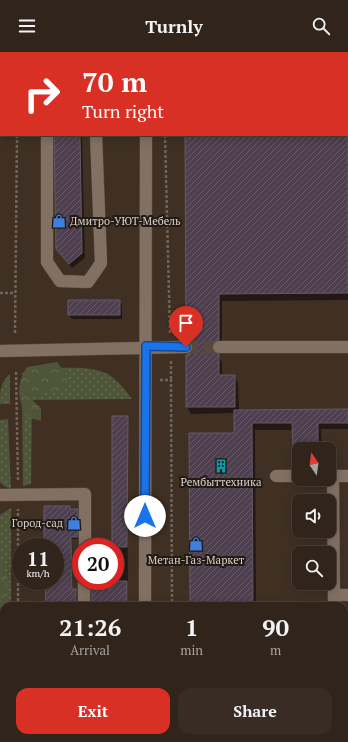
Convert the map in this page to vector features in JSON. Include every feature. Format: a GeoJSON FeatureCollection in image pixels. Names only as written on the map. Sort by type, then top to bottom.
{"type":"FeatureCollection","features":[{"type":"Feature","properties":{"kind":"lane"},"geometry":{"type":"LineString","coordinates":[[47,136],[47,262],[60,281],[88,282],[101,263],[96,136]]}},
{"type":"Feature","properties":{"kind":"lane"},"geometry":{"type":"LineString","coordinates":[[145,602],[146,136]]}},
{"type":"Feature","properties":{"kind":"lane"},"geometry":{"type":"LineString","coordinates":[[0,351],[146,346],[186,347]]}},
{"type":"Feature","properties":{"kind":"lane"},"geometry":{"type":"LineString","coordinates":[[219,347],[348,347]]}},
{"type":"Feature","properties":{"kind":"lane"},"geometry":{"type":"LineString","coordinates":[[276,476],[292,476]]}},
{"type":"Feature","properties":{"kind":"lane"},"geometry":{"type":"LineString","coordinates":[[336,476],[348,476]]}},
{"type":"Feature","properties":{"kind":"lane"},"geometry":{"type":"LineString","coordinates":[[331,486],[334,601],[348,595]]}},
{"type":"Feature","properties":{"kind":"lane"},"geometry":{"type":"LineString","coordinates":[[0,495],[85,494],[85,538]]}},
{"type":"Feature","properties":{"kind":"lane"},"geometry":{"type":"LineString","coordinates":[[84,590],[84,602]]}},
{"type":"Feature","properties":{"kind":"path"},"geometry":{"type":"LineString","coordinates":[[15,333],[17,136]]}},
{"type":"Feature","properties":{"kind":"path"},"geometry":{"type":"LineString","coordinates":[[165,136],[172,380],[172,602]]}},
{"type":"Feature","properties":{"kind":"path"},"geometry":{"type":"LineString","coordinates":[[0,294],[15,293]]}},
{"type":"Feature","properties":{"kind":"path"},"geometry":{"type":"LineString","coordinates":[[146,380],[172,380]]}},
{"type":"Feature","properties":{"kind":"green space"},"geometry":{"type":"Polygon","coordinates":[[[57,362],[67,375],[66,384],[58,390],[34,396],[33,401],[41,408],[41,421],[27,417],[21,404],[19,392],[23,374],[27,367],[57,362]]]}},
{"type":"Feature","properties":{"kind":"green space"},"geometry":{"type":"Polygon","coordinates":[[[32,369],[92,369],[109,375],[116,380],[132,399],[32,400],[31,484],[23,486],[22,373],[32,369]]]}},
{"type":"Feature","properties":{"kind":"green space"},"geometry":{"type":"Polygon","coordinates":[[[10,374],[10,404],[0,404],[1,388],[4,381],[10,374]]]}},
{"type":"Feature","properties":{"kind":"green space"},"geometry":{"type":"Polygon","coordinates":[[[8,419],[11,489],[4,486],[0,482],[0,420],[8,419]]]}},
{"type":"Feature","properties":{"kind":"green space"},"geometry":{"type":"Polygon","coordinates":[[[11,508],[11,602],[0,602],[0,515],[11,508]]]}},
{"type":"Feature","properties":{"kind":"green space"},"geometry":{"type":"Polygon","coordinates":[[[0,563],[4,565],[6,575],[6,602],[0,602],[0,563]]]}},
{"type":"Feature","properties":{"kind":"building"},"geometry":{"type":"Polygon","coordinates":[[[54,136],[80,136],[82,253],[69,264],[56,249],[54,136]]]}},
{"type":"Feature","properties":{"kind":"building"},"geometry":{"type":"Polygon","coordinates":[[[185,136],[348,136],[348,293],[219,294],[219,340],[213,343],[212,347],[215,353],[219,354],[219,375],[235,375],[235,407],[186,407],[186,355],[190,353],[193,347],[192,343],[186,340],[185,136]]]}},
{"type":"Feature","properties":{"kind":"building"},"geometry":{"type":"Polygon","coordinates":[[[68,300],[120,300],[120,315],[68,315],[68,300]]]}},
{"type":"Feature","properties":{"kind":"building"},"geometry":{"type":"Polygon","coordinates":[[[348,409],[348,423],[318,423],[318,442],[293,442],[292,423],[252,423],[253,602],[190,602],[189,433],[234,433],[234,410],[348,409]]]}},
{"type":"Feature","properties":{"kind":"building"},"geometry":{"type":"Polygon","coordinates":[[[112,416],[128,416],[127,547],[124,547],[124,538],[112,538],[112,416]]]}},
{"type":"Feature","properties":{"kind":"building"},"geometry":{"type":"Polygon","coordinates":[[[44,506],[70,506],[70,509],[78,509],[78,537],[71,537],[72,590],[76,590],[76,602],[46,602],[45,590],[64,590],[64,538],[44,538],[44,506]]]}},
{"type":"Feature","properties":{"kind":"building"},"geometry":{"type":"Polygon","coordinates":[[[124,581],[127,581],[127,602],[92,602],[92,590],[124,590],[124,581]]]}},
{"type":"Feature","properties":{"kind":"tunnel"},"geometry":{"type":"LineString","coordinates":[[186,347],[219,347]]}},
{"type":"Feature","properties":{"kind":"place","name":"Дмитро-УЮТ-Мебель"},"geometry":{"type":"Point","coordinates":[59,221]}},
{"type":"Feature","properties":{"kind":"place","name":"Рембыттехника"},"geometry":{"type":"Point","coordinates":[221,466]}},
{"type":"Feature","properties":{"kind":"place","name":"Город-сад"},"geometry":{"type":"Point","coordinates":[74,523]}},
{"type":"Feature","properties":{"kind":"place","name":"Метан-Газ-Маркет"},"geometry":{"type":"Point","coordinates":[196,544]}},
{"type":"Feature","properties":{"kind":"route"},"geometry":{"type":"LineString","coordinates":[[145,516],[146,346],[186,347]]}}]}
